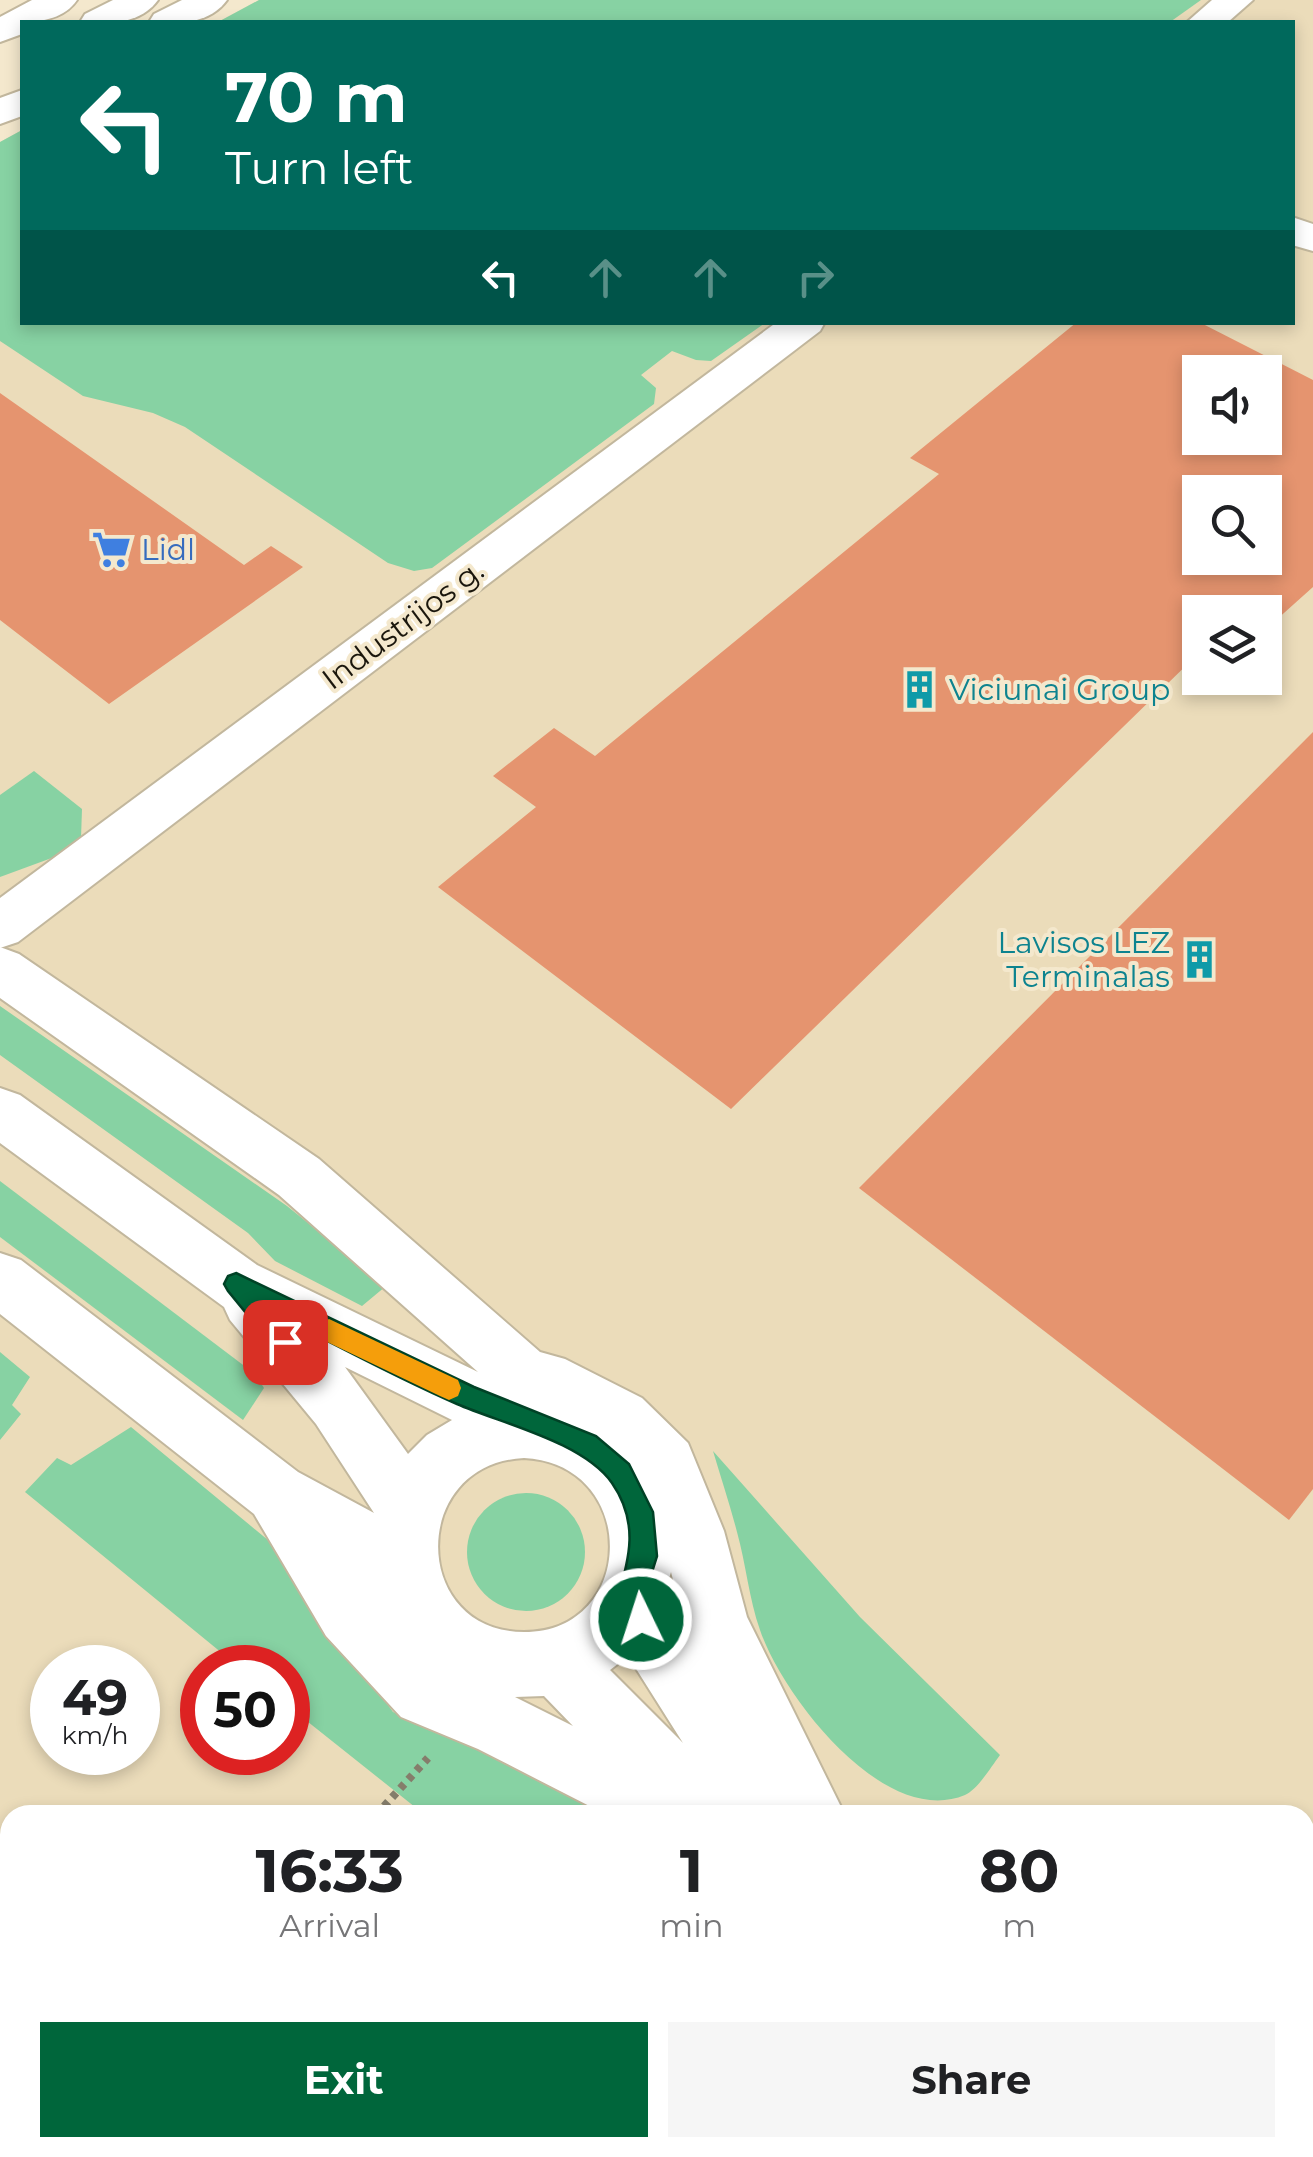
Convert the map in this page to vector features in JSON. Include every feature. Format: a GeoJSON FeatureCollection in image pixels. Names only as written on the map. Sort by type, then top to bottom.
{"type":"FeatureCollection","features":[{"type":"Feature","properties":{"kind":"main road"},"geometry":{"type":"LineString","coordinates":[[21,20],[59,0]]}},
{"type":"Feature","properties":{"kind":"main road"},"geometry":{"type":"LineString","coordinates":[[102,20],[140,0]]}},
{"type":"Feature","properties":{"kind":"main road"},"geometry":{"type":"LineString","coordinates":[[171,20],[209,0]]}},
{"type":"Feature","properties":{"kind":"main road"},"geometry":{"type":"LineString","coordinates":[[1208,20],[1235,0]]}},
{"type":"Feature","properties":{"kind":"main road"},"geometry":{"type":"LineString","coordinates":[[0,113],[11,81]]}},
{"type":"Feature","properties":{"kind":"main road","name":"Industrijos g."},"geometry":{"type":"LineString","coordinates":[[0,927],[801,325]]}},
{"type":"Feature","properties":{"kind":"main road"},"geometry":{"type":"LineString","coordinates":[[0,969],[299,1177],[507,1359],[568,1438]]}},
{"type":"Feature","properties":{"kind":"main road"},"geometry":{"type":"LineString","coordinates":[[0,1112],[236,1284],[465,1396],[568,1438],[620,1472],[640,1512],[644,1556],[630,1600],[599,1637],[555,1660],[509,1665],[464,1652],[429,1624],[408,1586],[373,1548],[276,1494],[0,1279]]}},
{"type":"Feature","properties":{"kind":"main road"},"geometry":{"type":"LineString","coordinates":[[236,1284],[357,1429],[392,1480],[408,1518]]}},
{"type":"Feature","properties":{"kind":"main road"},"geometry":{"type":"LineString","coordinates":[[507,1359],[620,1418],[666,1464],[692,1531],[717,1626],[807,1805]]}},
{"type":"Feature","properties":{"kind":"main road"},"geometry":{"type":"LineString","coordinates":[[408,1586],[403,1552],[408,1518],[429,1478],[462,1448],[504,1432],[568,1438]]}},
{"type":"Feature","properties":{"kind":"main road"},"geometry":{"type":"LineString","coordinates":[[276,1494],[349,1613],[424,1694],[499,1724],[658,1805]]}},
{"type":"Feature","properties":{"kind":"main road"},"geometry":{"type":"LineString","coordinates":[[630,1600],[724,1747],[772,1805]]}},
{"type":"Feature","properties":{"kind":"main road"},"geometry":{"type":"LineString","coordinates":[[555,1660],[672,1780],[708,1805]]}},
{"type":"Feature","properties":{"kind":"path"},"geometry":{"type":"LineString","coordinates":[[385,1805],[469,1713]]}},
{"type":"Feature","properties":{"kind":"shaded area"},"geometry":{"type":"Polygon","coordinates":[[[259,0],[1313,0],[1313,1805],[0,1805],[0,142],[20,131],[20,325],[1295,325],[1295,20],[222,20],[259,0]]]}},
{"type":"Feature","properties":{"kind":"green space"},"geometry":{"type":"Polygon","coordinates":[[[259,0],[1201,0],[1173,20],[222,20],[259,0]]]}},
{"type":"Feature","properties":{"kind":"green space"},"geometry":{"type":"Polygon","coordinates":[[[20,131],[20,325],[762,325],[711,361],[672,351],[641,375],[656,388],[654,404],[432,568],[414,571],[388,563],[185,427],[153,413],[83,396],[0,341],[0,142],[20,131]]]}},
{"type":"Feature","properties":{"kind":"green space"},"geometry":{"type":"Polygon","coordinates":[[[34,771],[82,809],[81,838],[68,852],[0,877],[0,795],[34,771]]]}},
{"type":"Feature","properties":{"kind":"green space"},"geometry":{"type":"Polygon","coordinates":[[[0,1006],[287,1206],[386,1286],[362,1306],[275,1261],[248,1233],[0,1055],[0,1006]]]}},
{"type":"Feature","properties":{"kind":"green space"},"geometry":{"type":"Polygon","coordinates":[[[0,1181],[255,1374],[264,1388],[243,1420],[0,1237],[0,1181]]]}},
{"type":"Feature","properties":{"kind":"green space"},"geometry":{"type":"Polygon","coordinates":[[[0,1352],[30,1377],[12,1405],[21,1414],[0,1440],[0,1352]]]}},
{"type":"Feature","properties":{"kind":"green space"},"geometry":{"type":"Polygon","coordinates":[[[131,1427],[274,1545],[393,1712],[498,1754],[597,1805],[412,1805],[310,1724],[310,1645],[212,1645],[25,1492],[57,1458],[71,1465],[131,1427]]]}},
{"type":"Feature","properties":{"kind":"green space"},"geometry":{"type":"Polygon","coordinates":[[[713,1451],[860,1617],[1000,1755],[970,1792],[934,1800],[902,1793],[870,1775],[813,1720],[790,1688],[760,1630],[713,1451]]]}},
{"type":"Feature","properties":{"kind":"green space"},"geometry":{"type":"Polygon","coordinates":[[[526,1493],[549,1497],[568,1510],[581,1529],[585,1552],[581,1575],[568,1594],[549,1607],[526,1611],[503,1607],[484,1594],[471,1575],[467,1552],[471,1529],[484,1510],[503,1497],[526,1493]]]}},
{"type":"Feature","properties":{"kind":"building","name":"Viciunai Group"},"geometry":{"type":"Polygon","coordinates":[[[1073,325],[1205,325],[1264,355],[1182,355],[1182,455],[1282,455],[1282,364],[1313,380],[1313,587],[1282,615],[1282,595],[1182,595],[1182,670],[731,1109],[438,887],[536,807],[493,776],[554,728],[595,756],[939,474],[910,458],[1073,325]]]}},
{"type":"Feature","properties":{"kind":"building","name":"Lidl"},"geometry":{"type":"Polygon","coordinates":[[[0,393],[244,565],[271,546],[303,567],[109,704],[0,620],[0,393]]]}},
{"type":"Feature","properties":{"kind":"building","name":"Lavisos LEZ Terminalas"},"geometry":{"type":"Polygon","coordinates":[[[1313,732],[1313,1489],[1289,1520],[859,1188],[1313,732]]]}},
{"type":"Feature","properties":{"kind":"slow traffic"},"geometry":{"type":"LineString","coordinates":[[329,1331],[449,1388]]}},
{"type":"Feature","properties":{"kind":"place","name":"Lidl"},"geometry":{"type":"Point","coordinates":[111,550]}},
{"type":"Feature","properties":{"kind":"place","name":"Viciunai Group"},"geometry":{"type":"Point","coordinates":[919,690]}},
{"type":"Feature","properties":{"kind":"place","name":"Lavisos LEZ Terminalas"},"geometry":{"type":"Point","coordinates":[1200,960]}},
{"type":"Feature","properties":{"kind":"route"},"geometry":{"type":"LineString","coordinates":[[285,1342],[236,1284],[465,1396],[587,1444],[620,1472],[640,1512],[644,1556],[630,1600],[641,1619]]}}]}
